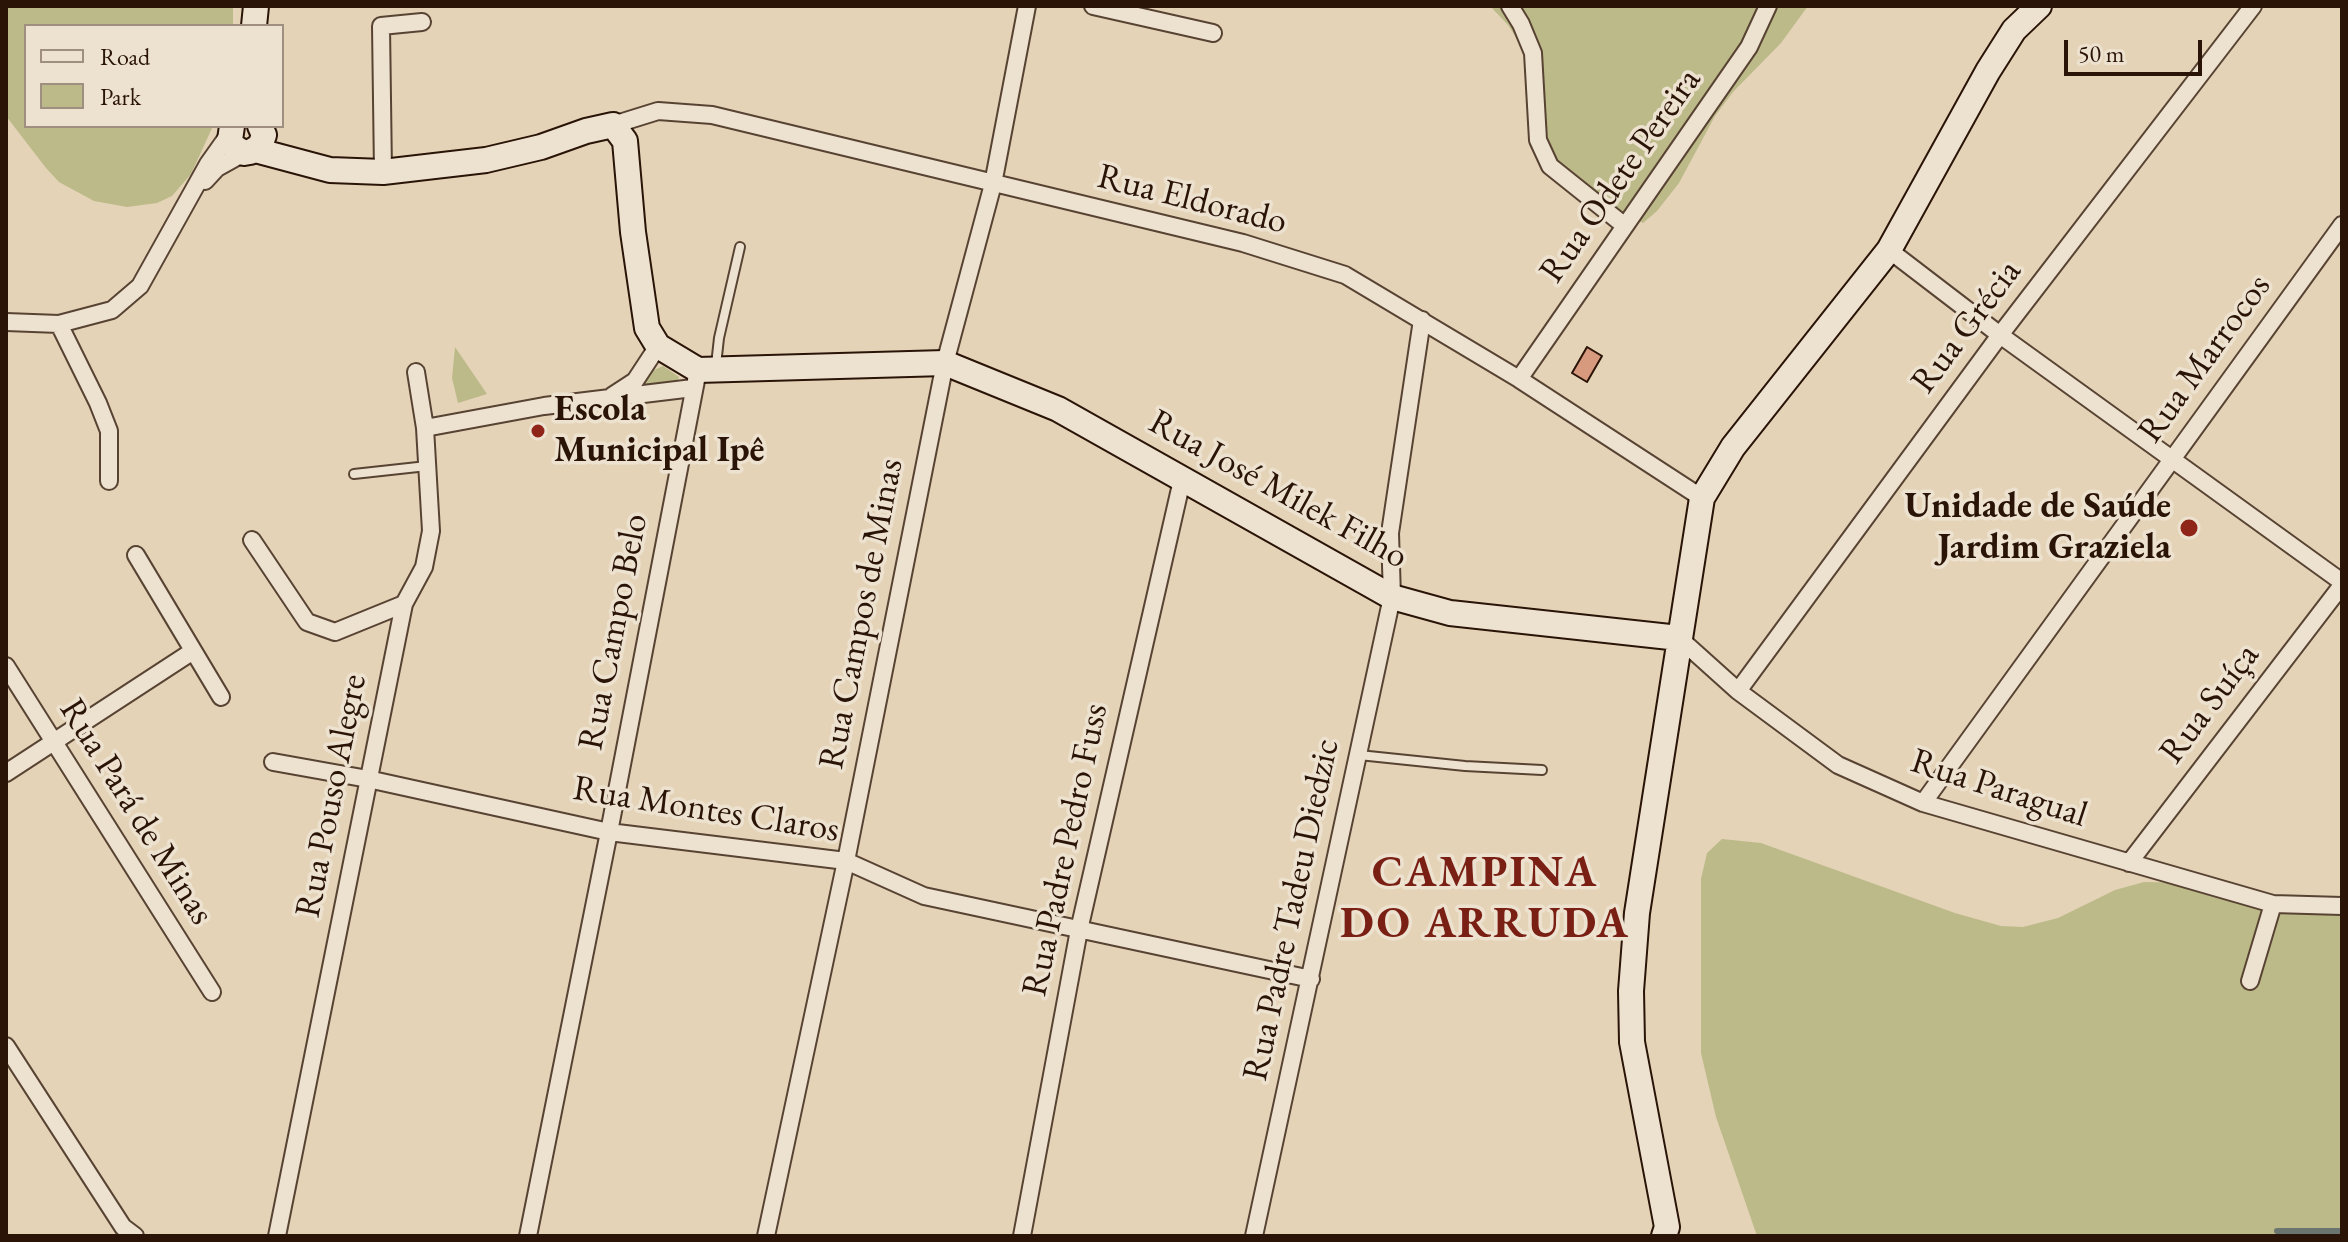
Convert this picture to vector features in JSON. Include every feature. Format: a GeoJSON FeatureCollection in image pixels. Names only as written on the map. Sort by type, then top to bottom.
{"type":"FeatureCollection","features":[{"type":"Feature","properties":{"kind":"street","name":"Rua Campos de Minas"},"geometry":{"type":"LineString","coordinates":[[766,1236],[846,861],[945,363],[993,184],[1027,6]]}},
{"type":"Feature","properties":{"kind":"street"},"geometry":{"type":"LineString","coordinates":[[1093,6],[1213,33]]}},
{"type":"Feature","properties":{"kind":"street"},"geometry":{"type":"LineString","coordinates":[[1510,6],[1533,53],[1538,140],[1550,166],[1625,226]]}},
{"type":"Feature","properties":{"kind":"street","name":"Rua Odete Pereira"},"geometry":{"type":"LineString","coordinates":[[1519,379],[1749,47],[1768,6]]}},
{"type":"Feature","properties":{"kind":"street"},"geometry":{"type":"LineString","coordinates":[[1671,1233],[1632,1042],[1631,991],[1637,913],[1702,498],[1733,447],[1889,250],[1988,71],[2014,30],[2039,6]]}},
{"type":"Feature","properties":{"kind":"street","name":"Rua Grécia"},"geometry":{"type":"LineString","coordinates":[[1738,691],[2000,335],[2253,6]]}},
{"type":"Feature","properties":{"kind":"street"},"geometry":{"type":"LineString","coordinates":[[383,172],[381,26],[422,22]]}},
{"type":"Feature","properties":{"kind":"street","name":"Rua Eldorado"},"geometry":{"type":"LineString","coordinates":[[613,125],[658,111],[712,115],[1243,243],[1345,275],[1519,379],[1702,498]]}},
{"type":"Feature","properties":{"kind":"street"},"geometry":{"type":"LineString","coordinates":[[247,136],[330,170],[383,172],[486,160],[613,125],[625,141],[633,232],[647,328],[658,346],[702,376]]}},
{"type":"Feature","properties":{"kind":"street"},"geometry":{"type":"LineString","coordinates":[[186,203],[247,136]]}},
{"type":"Feature","properties":{"kind":"street"},"geometry":{"type":"LineString","coordinates":[[6,322],[59,324],[112,310],[140,286],[186,203],[247,136]]}},
{"type":"Feature","properties":{"kind":"street","name":"Rua Marrocos"},"geometry":{"type":"LineString","coordinates":[[1923,803],[2342,225]]}},
{"type":"Feature","properties":{"kind":"street"},"geometry":{"type":"LineString","coordinates":[[1889,250],[2000,335],[2342,583]]}},
{"type":"Feature","properties":{"kind":"street","name":"Rua Padre Tadeu Diedzic"},"geometry":{"type":"LineString","coordinates":[[1254,1236],[1392,597],[1390,533],[1422,320]]}},
{"type":"Feature","properties":{"kind":"street"},"geometry":{"type":"LineString","coordinates":[[59,324],[109,431],[109,481]]}},
{"type":"Feature","properties":{"kind":"street"},"geometry":{"type":"LineString","coordinates":[[611,397],[635,381],[658,346]]}},
{"type":"Feature","properties":{"kind":"street","name":"Rua José Milek Filho"},"geometry":{"type":"LineString","coordinates":[[702,376],[945,363],[1058,409],[1392,597],[1450,613],[1679,638]]}},
{"type":"Feature","properties":{"kind":"street","name":"Rua Pouso Alegre"},"geometry":{"type":"LineString","coordinates":[[277,1236],[404,604],[424,567],[431,531],[425,428],[416,372]]}},
{"type":"Feature","properties":{"kind":"street"},"geometry":{"type":"LineString","coordinates":[[425,428],[611,397],[702,376]]}},
{"type":"Feature","properties":{"kind":"street","name":"Rua Campo Belo"},"geometry":{"type":"LineString","coordinates":[[528,1236],[702,376]]}},
{"type":"Feature","properties":{"kind":"street","name":"Rua Padre Pedro Fuss"},"geometry":{"type":"LineString","coordinates":[[1022,1236],[1079,930],[1182,480]]}},
{"type":"Feature","properties":{"kind":"street"},"geometry":{"type":"LineString","coordinates":[[252,540],[307,622],[335,632],[404,604]]}},
{"type":"Feature","properties":{"kind":"street"},"geometry":{"type":"LineString","coordinates":[[136,555],[221,697]]}},
{"type":"Feature","properties":{"kind":"street","name":"Rua Suíça"},"geometry":{"type":"LineString","coordinates":[[2129,863],[2342,583]]}},
{"type":"Feature","properties":{"kind":"street","name":"Rua Paragual"},"geometry":{"type":"LineString","coordinates":[[1679,638],[1738,691],[1838,765],[1923,803],[2273,904],[2342,906]]}},
{"type":"Feature","properties":{"kind":"street"},"geometry":{"type":"LineString","coordinates":[[6,773],[193,651]]}},
{"type":"Feature","properties":{"kind":"street","name":"Rua Pará de Minas"},"geometry":{"type":"LineString","coordinates":[[6,666],[212,992]]}},
{"type":"Feature","properties":{"kind":"street","name":"Rua Montes Claros"},"geometry":{"type":"LineString","coordinates":[[273,762],[368,779],[609,832],[846,861],[924,896],[1311,979]]}},
{"type":"Feature","properties":{"kind":"street"},"geometry":{"type":"LineString","coordinates":[[2250,981],[2273,904]]}},
{"type":"Feature","properties":{"kind":"street"},"geometry":{"type":"LineString","coordinates":[[6,1046],[123,1227],[135,1236]]}},
{"type":"Feature","properties":{"kind":"lane"},"geometry":{"type":"LineString","coordinates":[[702,376],[719,338],[740,247]]}},
{"type":"Feature","properties":{"kind":"lane"},"geometry":{"type":"LineString","coordinates":[[354,474],[427,466]]}},
{"type":"Feature","properties":{"kind":"lane"},"geometry":{"type":"LineString","coordinates":[[1359,755],[1542,770]]}},
{"type":"Feature","properties":{"kind":"green space"},"geometry":{"type":"Polygon","coordinates":[[[6,6],[233,6],[233,24],[24,24],[24,128],[212,128],[191,174],[172,196],[157,203],[127,207],[94,201],[59,182],[6,116],[6,6]]]}},
{"type":"Feature","properties":{"kind":"green space"},"geometry":{"type":"Polygon","coordinates":[[[1490,6],[1808,6],[1781,43],[1733,92],[1715,116],[1679,183],[1643,223],[1607,205],[1551,161],[1522,47],[1508,25],[1490,6]]]}},
{"type":"Feature","properties":{"kind":"green space"},"geometry":{"type":"Polygon","coordinates":[[[455,347],[487,394],[458,403],[452,378],[455,347]]]}},
{"type":"Feature","properties":{"kind":"green space"},"geometry":{"type":"Polygon","coordinates":[[[663,366],[679,377],[677,382],[633,388],[645,374],[663,366]]]}},
{"type":"Feature","properties":{"kind":"green space"},"geometry":{"type":"Polygon","coordinates":[[[1722,839],[1761,843],[1955,913],[2001,926],[2023,927],[2058,918],[2115,890],[2144,882],[2191,883],[2342,913],[2342,1236],[1757,1236],[1716,1117],[1701,1053],[1701,879],[1707,853],[1722,839]]]}},
{"type":"Feature","properties":{"kind":"building"},"geometry":{"type":"Polygon","coordinates":[[[1587,347],[1602,356],[1587,382],[1572,373],[1587,347]]]}},
{"type":"Feature","properties":{"kind":"waterway"},"geometry":{"type":"LineString","coordinates":[[2277,1231],[2342,1231]]}},
{"type":"Feature","properties":{"kind":"place","name":"Escola Municipal Ipê"},"geometry":{"type":"Point","coordinates":[538,431]}},
{"type":"Feature","properties":{"kind":"place","name":"Unidade de Saúde Jardim Graziela"},"geometry":{"type":"Point","coordinates":[2189,528]}},
{"type":"Feature","properties":{"kind":"district","name":"CAMPINA DO ARRUDA"},"geometry":{"type":"Point","coordinates":[1485,900]}}]}
